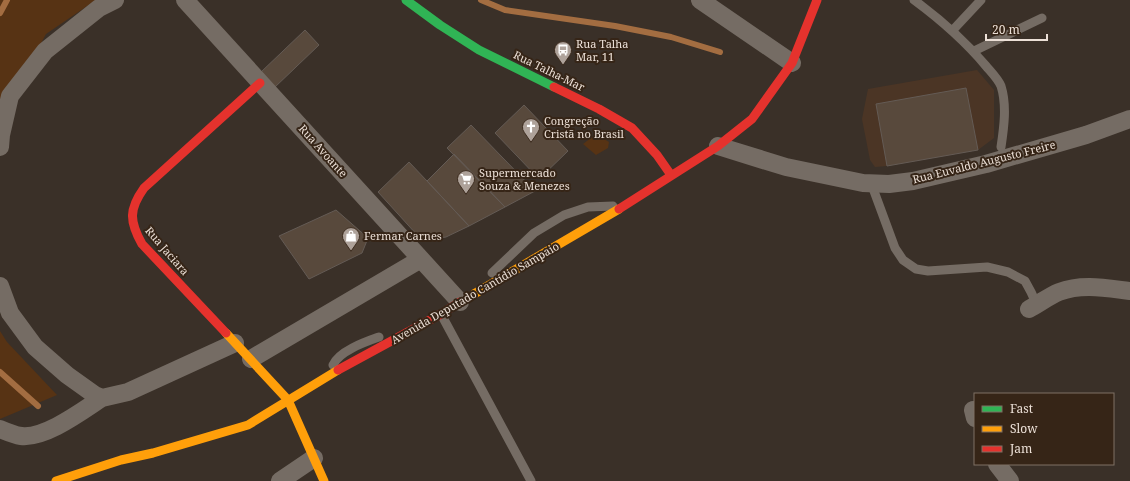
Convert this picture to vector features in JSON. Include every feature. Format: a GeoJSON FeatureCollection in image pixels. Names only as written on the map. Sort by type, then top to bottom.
{"type":"FeatureCollection","features":[{"type":"Feature","properties":{"kind":"main road","name":"Rua Talha-Mar"},"geometry":{"type":"LineString","coordinates":[[406,0],[440,25],[479,50],[599,109],[632,128],[657,154],[671,176]]}},
{"type":"Feature","properties":{"kind":"main road","name":"Avenida Deputado Cantídio Sampaio"},"geometry":{"type":"LineString","coordinates":[[56,481],[121,460],[153,453],[248,425],[326,377],[441,314],[624,206],[718,146],[752,119],[792,63],[817,0]]}},
{"type":"Feature","properties":{"kind":"main road","name":"Rua Jaciara"},"geometry":{"type":"LineString","coordinates":[[260,83],[144,188],[136,198],[131,215],[134,230],[142,244],[288,400],[324,481]]}},
{"type":"Feature","properties":{"kind":"street"},"geometry":{"type":"LineString","coordinates":[[0,147],[1,135],[10,96],[45,51],[99,8],[115,0]]}},
{"type":"Feature","properties":{"kind":"street","name":"Rua Avoante"},"geometry":{"type":"LineString","coordinates":[[185,0],[421,259],[467,298]]}},
{"type":"Feature","properties":{"kind":"street"},"geometry":{"type":"LineString","coordinates":[[700,0],[792,63]]}},
{"type":"Feature","properties":{"kind":"street","name":"Rua Euvaldo Augusto Freire"},"geometry":{"type":"LineString","coordinates":[[718,146],[786,167],[871,183],[889,184],[913,181],[986,164],[1072,139],[1130,120]]}},
{"type":"Feature","properties":{"kind":"street"},"geometry":{"type":"LineString","coordinates":[[251,359],[421,259]]}},
{"type":"Feature","properties":{"kind":"street"},"geometry":{"type":"LineString","coordinates":[[0,286],[10,314],[35,347],[67,375],[98,397]]}},
{"type":"Feature","properties":{"kind":"street"},"geometry":{"type":"LineString","coordinates":[[1033,307],[1058,293],[1072,288],[1082,287],[1130,291]]}},
{"type":"Feature","properties":{"kind":"street"},"geometry":{"type":"LineString","coordinates":[[0,430],[21,436],[41,434],[69,420],[98,397],[128,392],[235,343]]}},
{"type":"Feature","properties":{"kind":"street"},"geometry":{"type":"LineString","coordinates":[[280,481],[314,458]]}},
{"type":"Feature","properties":{"kind":"street"},"geometry":{"type":"LineString","coordinates":[[998,465],[1010,481]]}},
{"type":"Feature","properties":{"kind":"lane"},"geometry":{"type":"LineString","coordinates":[[914,0],[974,51],[1000,85],[1004,107],[1004,128],[1001,147]]}},
{"type":"Feature","properties":{"kind":"lane"},"geometry":{"type":"LineString","coordinates":[[952,31],[981,0]]}},
{"type":"Feature","properties":{"kind":"lane"},"geometry":{"type":"LineString","coordinates":[[974,51],[1042,18]]}},
{"type":"Feature","properties":{"kind":"lane"},"geometry":{"type":"LineString","coordinates":[[871,183],[895,248],[904,260],[916,269],[928,271],[987,267],[1008,272],[1025,282],[1031,292],[1033,307]]}},
{"type":"Feature","properties":{"kind":"lane"},"geometry":{"type":"LineString","coordinates":[[467,298],[476,287],[506,262],[534,234],[564,215],[588,207],[624,206]]}},
{"type":"Feature","properties":{"kind":"lane"},"geometry":{"type":"LineString","coordinates":[[441,314],[530,481]]}},
{"type":"Feature","properties":{"kind":"shaded area"},"geometry":{"type":"Polygon","coordinates":[[[0,0],[96,0],[46,34],[13,96],[0,128],[0,0]]]}},
{"type":"Feature","properties":{"kind":"shaded area"},"geometry":{"type":"Polygon","coordinates":[[[977,70],[994,90],[994,138],[978,150],[875,167],[870,160],[862,119],[868,89],[977,70]]]}},
{"type":"Feature","properties":{"kind":"shaded area"},"geometry":{"type":"Polygon","coordinates":[[[596,134],[609,142],[608,148],[596,155],[583,144],[596,134]]]}},
{"type":"Feature","properties":{"kind":"shaded area"},"geometry":{"type":"Polygon","coordinates":[[[0,331],[7,342],[57,395],[0,419],[0,331]]]}},
{"type":"Feature","properties":{"kind":"building"},"geometry":{"type":"Polygon","coordinates":[[[305,30],[319,45],[274,88],[260,73],[305,30]]]}},
{"type":"Feature","properties":{"kind":"building"},"geometry":{"type":"Polygon","coordinates":[[[966,88],[978,150],[887,166],[876,104],[966,88]]]}},
{"type":"Feature","properties":{"kind":"building","name":"Congreção Cristã no Brasil"},"geometry":{"type":"Polygon","coordinates":[[[524,105],[568,151],[539,179],[495,133],[524,105]]]}},
{"type":"Feature","properties":{"kind":"building"},"geometry":{"type":"Polygon","coordinates":[[[471,125],[535,191],[505,207],[447,148],[471,125]]]}},
{"type":"Feature","properties":{"kind":"building","name":"Supermercado Souza & Menezes"},"geometry":{"type":"Polygon","coordinates":[[[454,154],[505,207],[469,226],[427,181],[454,154]]]}},
{"type":"Feature","properties":{"kind":"building"},"geometry":{"type":"Polygon","coordinates":[[[409,162],[469,226],[446,237],[423,239],[418,236],[378,192],[409,162]]]}},
{"type":"Feature","properties":{"kind":"building"},"geometry":{"type":"Polygon","coordinates":[[[336,210],[368,238],[362,253],[309,279],[279,236],[336,210]]]}},
{"type":"Feature","properties":{"kind":"waterway"},"geometry":{"type":"LineString","coordinates":[[0,13],[7,0]]}},
{"type":"Feature","properties":{"kind":"waterway"},"geometry":{"type":"LineString","coordinates":[[481,0],[505,10],[615,26],[671,37],[720,52]]}},
{"type":"Feature","properties":{"kind":"waterway"},"geometry":{"type":"LineString","coordinates":[[0,372],[38,406]]}},
{"type":"Feature","properties":{"kind":"traffic: fast"},"geometry":{"type":"LineString","coordinates":[[406,0],[440,25],[479,50],[554,87]]}},
{"type":"Feature","properties":{"kind":"traffic: slow"},"geometry":{"type":"LineString","coordinates":[[474,294],[619,209]]}},
{"type":"Feature","properties":{"kind":"traffic: slow"},"geometry":{"type":"LineString","coordinates":[[226,333],[288,400],[324,481]]}},
{"type":"Feature","properties":{"kind":"traffic: slow"},"geometry":{"type":"LineString","coordinates":[[56,481],[121,460],[153,453],[248,425],[338,370]]}},
{"type":"Feature","properties":{"kind":"traffic: jam"},"geometry":{"type":"LineString","coordinates":[[619,209],[718,146],[752,119],[792,63],[817,0]]}},
{"type":"Feature","properties":{"kind":"traffic: jam"},"geometry":{"type":"LineString","coordinates":[[226,333],[142,244],[135,228],[132,215],[139,195],[144,188],[260,83]]}},
{"type":"Feature","properties":{"kind":"traffic: jam"},"geometry":{"type":"LineString","coordinates":[[554,87],[599,109],[632,128],[657,155],[671,175]]}},
{"type":"Feature","properties":{"kind":"traffic: jam"},"geometry":{"type":"LineString","coordinates":[[338,370],[441,314],[460,302]]}},
{"type":"Feature","properties":{"kind":"place","name":"Rua Talha Mar, 11"},"geometry":{"type":"Point","coordinates":[563,65]}},
{"type":"Feature","properties":{"kind":"place","name":"Congreção Cristã no Brasil"},"geometry":{"type":"Point","coordinates":[531,142]}},
{"type":"Feature","properties":{"kind":"place","name":"Supermercado Souza & Menezes"},"geometry":{"type":"Point","coordinates":[466,194]}},
{"type":"Feature","properties":{"kind":"place","name":"Fermar Carnes"},"geometry":{"type":"Point","coordinates":[351,251]}}]}
